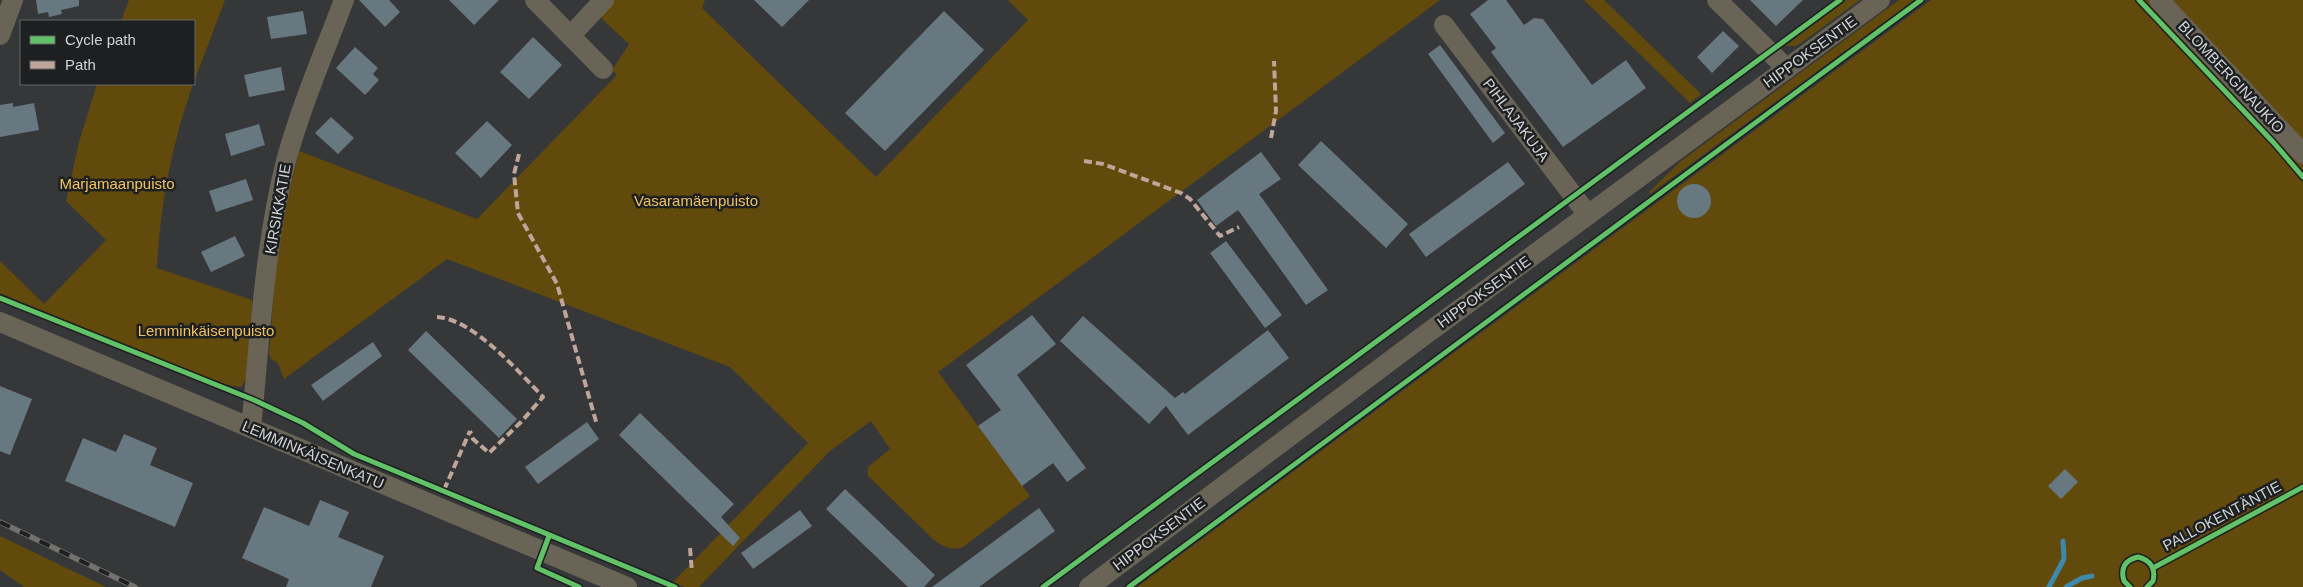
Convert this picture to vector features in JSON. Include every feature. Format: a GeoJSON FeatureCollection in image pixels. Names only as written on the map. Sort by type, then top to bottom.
{"type":"FeatureCollection","features":[{"type":"Feature","properties":{"kind":"street"},"geometry":{"type":"LineString","coordinates":[[0,35],[13,0]]}},
{"type":"Feature","properties":{"kind":"street","name":"KIRSIKKATIE"},"geometry":{"type":"LineString","coordinates":[[251,428],[272,231],[286,162],[295,130],[344,0]]}},
{"type":"Feature","properties":{"kind":"street"},"geometry":{"type":"LineString","coordinates":[[535,0],[603,69]]}},
{"type":"Feature","properties":{"kind":"street"},"geometry":{"type":"LineString","coordinates":[[571,35],[604,0]]}},
{"type":"Feature","properties":{"kind":"street"},"geometry":{"type":"LineString","coordinates":[[1717,0],[1787,69]]}},
{"type":"Feature","properties":{"kind":"street","name":"HIPPOKSENTIE"},"geometry":{"type":"LineString","coordinates":[[1089,587],[1880,0]]}},
{"type":"Feature","properties":{"kind":"street","name":"BLOMBERGINAUKIO"},"geometry":{"type":"LineString","coordinates":[[2159,0],[2303,154]]}},
{"type":"Feature","properties":{"kind":"street","name":"PIHLAJAKUJA"},"geometry":{"type":"LineString","coordinates":[[1444,25],[1588,215]]}},
{"type":"Feature","properties":{"kind":"street","name":"LEMMINKÄISENKATU"},"geometry":{"type":"LineString","coordinates":[[0,322],[627,587]]}},
{"type":"Feature","properties":{"kind":"green space"},"geometry":{"type":"Polygon","coordinates":[[[129,0],[225,0],[195,79],[195,20],[121,20],[129,0]]]}},
{"type":"Feature","properties":{"kind":"green space","name":"Vasaramäenpuisto"},"geometry":{"type":"Polygon","coordinates":[[[610,0],[705,0],[702,8],[876,177],[1028,20],[1008,0],[1440,0],[938,372],[1030,496],[963,547],[955,549],[944,546],[934,540],[868,476],[868,467],[890,449],[871,421],[830,451],[699,587],[685,587],[672,583],[808,443],[730,367],[447,259],[284,379],[278,363],[271,359],[269,353],[278,239],[299,151],[477,219],[617,75],[612,70],[629,44],[600,15],[610,0]]]}},
{"type":"Feature","properties":{"kind":"green space"},"geometry":{"type":"Polygon","coordinates":[[[1584,0],[1604,0],[1701,94],[1690,103],[1584,0]]]}},
{"type":"Feature","properties":{"kind":"green space"},"geometry":{"type":"Polygon","coordinates":[[[1847,0],[1860,0],[1801,43],[1795,46],[1785,46],[1847,0]]]}},
{"type":"Feature","properties":{"kind":"green space"},"geometry":{"type":"Polygon","coordinates":[[[1899,0],[1914,0],[1650,194],[1649,192],[1681,161],[1899,0]]]}},
{"type":"Feature","properties":{"kind":"green space"},"geometry":{"type":"Polygon","coordinates":[[[1931,0],[2303,0],[2303,587],[1137,587],[1931,0]]]}},
{"type":"Feature","properties":{"kind":"green space"},"geometry":{"type":"Polygon","coordinates":[[[97,85],[193,85],[168,174],[157,268],[252,300],[251,358],[246,379],[241,387],[228,385],[164,362],[0,293],[0,261],[44,304],[106,240],[66,201],[79,142],[97,85]]]}},
{"type":"Feature","properties":{"kind":"green space"},"geometry":{"type":"Polygon","coordinates":[[[0,536],[106,587],[24,587],[0,570],[0,536]]]}},
{"type":"Feature","properties":{"kind":"building"},"geometry":{"type":"Polygon","coordinates":[[[36,0],[79,0],[79,6],[61,10],[62,14],[49,17],[48,12],[38,14],[36,0]]]}},
{"type":"Feature","properties":{"kind":"building"},"geometry":{"type":"Polygon","coordinates":[[[359,0],[389,0],[400,12],[385,27],[359,0]]]}},
{"type":"Feature","properties":{"kind":"building"},"geometry":{"type":"Polygon","coordinates":[[[449,0],[499,0],[474,25],[449,0]]]}},
{"type":"Feature","properties":{"kind":"building"},"geometry":{"type":"Polygon","coordinates":[[[754,0],[809,0],[782,27],[754,0]]]}},
{"type":"Feature","properties":{"kind":"building"},"geometry":{"type":"Polygon","coordinates":[[[1488,0],[1506,0],[1524,25],[1534,18],[1543,19],[1592,85],[1626,60],[1646,88],[1563,147],[1491,52],[1496,48],[1470,14],[1488,0]]]}},
{"type":"Feature","properties":{"kind":"building"},"geometry":{"type":"Polygon","coordinates":[[[1750,0],[1803,0],[1776,26],[1750,0]]]}},
{"type":"Feature","properties":{"kind":"building"},"geometry":{"type":"Polygon","coordinates":[[[303,11],[307,34],[271,39],[267,17],[303,11]]]}},
{"type":"Feature","properties":{"kind":"building"},"geometry":{"type":"Polygon","coordinates":[[[944,11],[984,50],[885,151],[845,113],[944,11]]]}},
{"type":"Feature","properties":{"kind":"building"},"geometry":{"type":"Polygon","coordinates":[[[1723,31],[1739,46],[1712,73],[1697,57],[1723,31]]]}},
{"type":"Feature","properties":{"kind":"building"},"geometry":{"type":"Polygon","coordinates":[[[533,37],[562,65],[529,99],[500,72],[533,37]]]}},
{"type":"Feature","properties":{"kind":"building"},"geometry":{"type":"Polygon","coordinates":[[[1440,45],[1505,133],[1493,143],[1428,54],[1440,45]]]}},
{"type":"Feature","properties":{"kind":"building"},"geometry":{"type":"Polygon","coordinates":[[[355,47],[378,68],[373,74],[379,80],[365,95],[336,68],[355,47]]]}},
{"type":"Feature","properties":{"kind":"building"},"geometry":{"type":"Polygon","coordinates":[[[281,67],[285,90],[249,97],[244,75],[281,67]]]}},
{"type":"Feature","properties":{"kind":"building"},"geometry":{"type":"Polygon","coordinates":[[[13,103],[13,107],[34,103],[39,130],[0,137],[0,105],[13,103]]]}},
{"type":"Feature","properties":{"kind":"building"},"geometry":{"type":"Polygon","coordinates":[[[331,117],[354,138],[338,154],[315,133],[331,117]]]}},
{"type":"Feature","properties":{"kind":"building"},"geometry":{"type":"Polygon","coordinates":[[[487,121],[512,145],[481,178],[455,153],[487,121]]]}},
{"type":"Feature","properties":{"kind":"building"},"geometry":{"type":"Polygon","coordinates":[[[259,124],[265,145],[231,156],[225,134],[259,124]]]}},
{"type":"Feature","properties":{"kind":"building"},"geometry":{"type":"Polygon","coordinates":[[[1321,141],[1408,224],[1386,248],[1298,165],[1321,141]]]}},
{"type":"Feature","properties":{"kind":"building"},"geometry":{"type":"Polygon","coordinates":[[[1261,152],[1281,179],[1259,194],[1328,290],[1306,305],[1238,210],[1216,226],[1197,200],[1261,152]]]}},
{"type":"Feature","properties":{"kind":"building"},"geometry":{"type":"Polygon","coordinates":[[[1508,162],[1525,184],[1426,257],[1409,234],[1508,162]]]}},
{"type":"Feature","properties":{"kind":"building"},"geometry":{"type":"Polygon","coordinates":[[[246,179],[253,200],[216,212],[209,191],[246,179]]]}},
{"type":"Feature","properties":{"kind":"building"},"geometry":{"type":"Polygon","coordinates":[[[1694,184],[1701,185],[1706,189],[1710,194],[1710,208],[1706,213],[1701,217],[1694,218],[1687,217],[1682,213],[1678,208],[1677,201],[1678,194],[1682,189],[1687,185],[1694,184]]]}},
{"type":"Feature","properties":{"kind":"building"},"geometry":{"type":"Polygon","coordinates":[[[235,236],[245,256],[211,272],[201,252],[235,236]]]}},
{"type":"Feature","properties":{"kind":"building"},"geometry":{"type":"Polygon","coordinates":[[[1226,241],[1282,315],[1265,328],[1210,253],[1226,241]]]}},
{"type":"Feature","properties":{"kind":"building"},"geometry":{"type":"Polygon","coordinates":[[[1032,315],[1056,344],[1017,375],[1086,468],[1067,482],[1053,463],[1022,486],[978,426],[1001,410],[966,365],[1032,315]]]}},
{"type":"Feature","properties":{"kind":"building"},"geometry":{"type":"Polygon","coordinates":[[[1083,316],[1175,398],[1183,392],[1185,394],[1268,330],[1289,358],[1188,435],[1166,406],[1149,424],[1060,341],[1083,316]]]}},
{"type":"Feature","properties":{"kind":"building"},"geometry":{"type":"Polygon","coordinates":[[[426,331],[517,419],[499,438],[408,350],[426,331]]]}},
{"type":"Feature","properties":{"kind":"building"},"geometry":{"type":"Polygon","coordinates":[[[373,342],[382,356],[323,401],[311,385],[373,342]]]}},
{"type":"Feature","properties":{"kind":"building"},"geometry":{"type":"Polygon","coordinates":[[[0,386],[32,399],[10,455],[0,451],[0,386]]]}},
{"type":"Feature","properties":{"kind":"building"},"geometry":{"type":"Polygon","coordinates":[[[640,413],[734,504],[721,517],[740,538],[733,546],[619,435],[640,413]]]}},
{"type":"Feature","properties":{"kind":"building"},"geometry":{"type":"Polygon","coordinates":[[[587,422],[599,439],[538,484],[525,467],[587,422]]]}},
{"type":"Feature","properties":{"kind":"building"},"geometry":{"type":"Polygon","coordinates":[[[124,434],[157,448],[150,465],[193,483],[175,527],[65,481],[83,438],[116,452],[124,434]]]}},
{"type":"Feature","properties":{"kind":"building"},"geometry":{"type":"Polygon","coordinates":[[[2065,469],[2078,482],[2061,499],[2048,486],[2065,469]]]}},
{"type":"Feature","properties":{"kind":"building"},"geometry":{"type":"Polygon","coordinates":[[[845,489],[935,575],[924,587],[908,587],[826,509],[845,489]]]}},
{"type":"Feature","properties":{"kind":"building"},"geometry":{"type":"Polygon","coordinates":[[[320,500],[349,512],[338,537],[384,556],[371,587],[286,587],[289,579],[242,558],[264,507],[309,526],[320,500]]]}},
{"type":"Feature","properties":{"kind":"building"},"geometry":{"type":"Polygon","coordinates":[[[1039,508],[1055,531],[979,587],[932,587],[1039,508]]]}},
{"type":"Feature","properties":{"kind":"building"},"geometry":{"type":"Polygon","coordinates":[[[800,510],[812,526],[753,569],[741,553],[800,510]]]}},
{"type":"Feature","properties":{"kind":"waterway"},"geometry":{"type":"LineString","coordinates":[[2049,587],[2064,559],[2063,541]]}},
{"type":"Feature","properties":{"kind":"waterway"},"geometry":{"type":"LineString","coordinates":[[2066,587],[2082,578],[2092,576]]}},
{"type":"Feature","properties":{"kind":"railway"},"geometry":{"type":"LineString","coordinates":[[0,522],[135,587]]}},
{"type":"Feature","properties":{"kind":"marked path"},"geometry":{"type":"LineString","coordinates":[[1271,138],[1276,111],[1274,61]]}},
{"type":"Feature","properties":{"kind":"marked path"},"geometry":{"type":"LineString","coordinates":[[519,154],[514,174],[518,213],[557,284],[597,425]]}},
{"type":"Feature","properties":{"kind":"marked path"},"geometry":{"type":"LineString","coordinates":[[1084,161],[1103,164],[1181,193],[1190,199],[1220,236],[1239,227]]}},
{"type":"Feature","properties":{"kind":"marked path"},"geometry":{"type":"LineString","coordinates":[[437,317],[451,320],[480,336],[508,361],[543,397],[521,422],[489,453],[473,439],[470,431]]}},
{"type":"Feature","properties":{"kind":"marked path"},"geometry":{"type":"LineString","coordinates":[[444,490],[470,431]]}},
{"type":"Feature","properties":{"kind":"marked path"},"geometry":{"type":"LineString","coordinates":[[690,548],[692,572]]}},
{"type":"Feature","properties":{"kind":"cycle path"},"geometry":{"type":"LineString","coordinates":[[1043,587],[1840,0]]}},
{"type":"Feature","properties":{"kind":"cycle path"},"geometry":{"type":"LineString","coordinates":[[1129,587],[1921,0]]}},
{"type":"Feature","properties":{"kind":"cycle path"},"geometry":{"type":"LineString","coordinates":[[2139,0],[2274,143],[2303,177]]}},
{"type":"Feature","properties":{"kind":"cycle path"},"geometry":{"type":"LineString","coordinates":[[0,298],[254,400],[303,423],[354,454],[675,587]]}},
{"type":"Feature","properties":{"kind":"cycle path","name":"PALLOKENTÄNTIE"},"geometry":{"type":"LineString","coordinates":[[2153,568],[2303,487]]}},
{"type":"Feature","properties":{"kind":"cycle path"},"geometry":{"type":"LineString","coordinates":[[549,536],[537,568],[579,587]]}},
{"type":"Feature","properties":{"kind":"cycle path"},"geometry":{"type":"LineString","coordinates":[[2130,587],[2124,581],[2123,568],[2127,562],[2138,557],[2149,562],[2153,568],[2153,581],[2147,587]]}},
{"type":"Feature","properties":{"kind":"park label","name":"Marjamaanpuisto"},"geometry":{"type":"Point","coordinates":[117,184]}},
{"type":"Feature","properties":{"kind":"park label","name":"Lemminkäisenpuisto"},"geometry":{"type":"Point","coordinates":[206,331]}}]}
